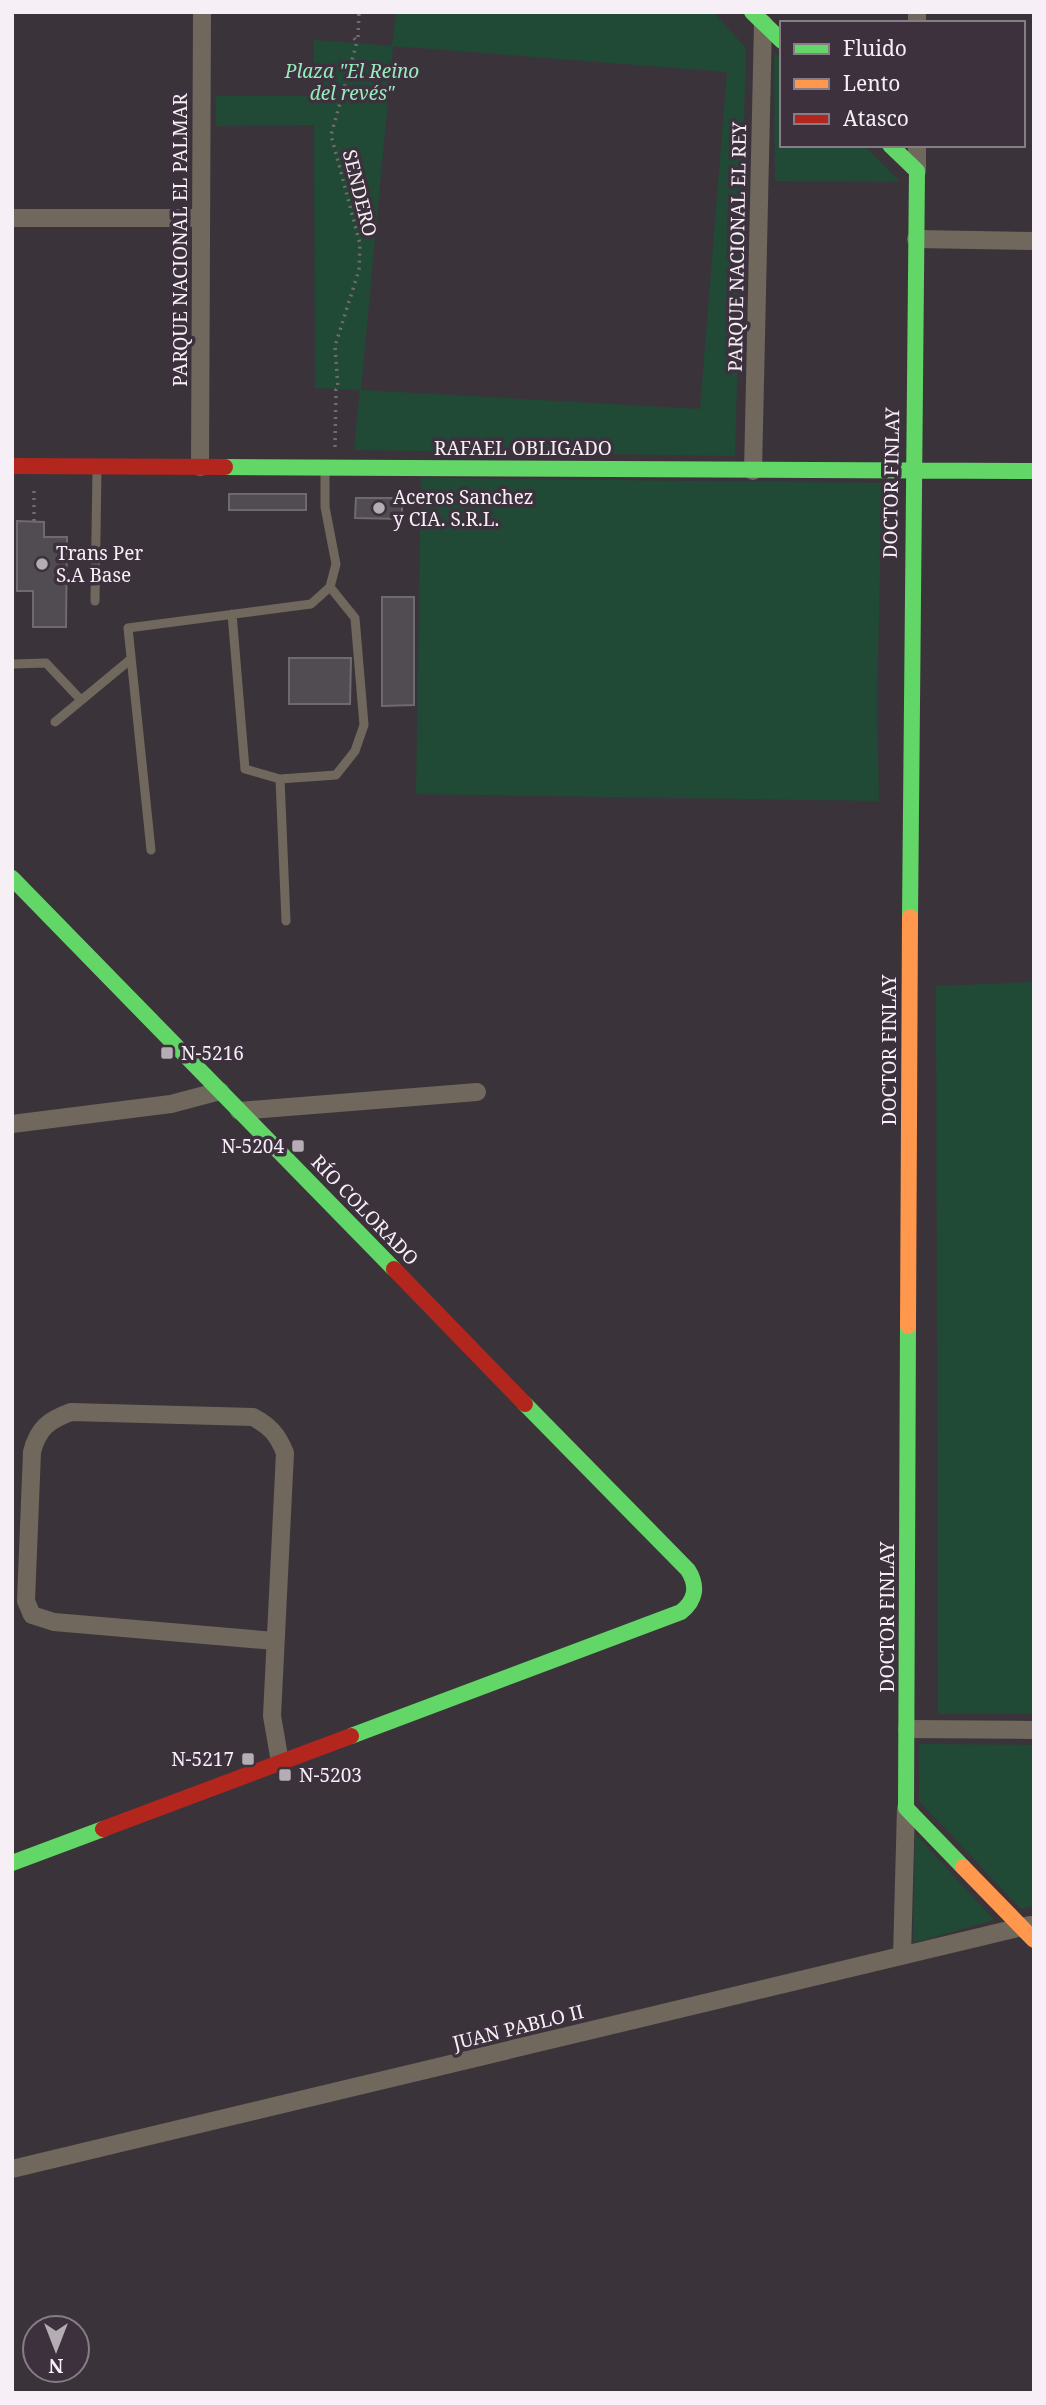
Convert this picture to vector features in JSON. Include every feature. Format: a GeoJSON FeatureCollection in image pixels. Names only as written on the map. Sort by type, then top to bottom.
{"type":"FeatureCollection","features":[{"type":"Feature","properties":{"kind":"street","name":"PARQUE NACIONAL EL PALMAR"},"geometry":{"type":"LineString","coordinates":[[200,467],[202,12]]}},
{"type":"Feature","properties":{"kind":"street"},"geometry":{"type":"LineString","coordinates":[[758,18],[780,39]]}},
{"type":"Feature","properties":{"kind":"street","name":"PARQUE NACIONAL EL REY"},"geometry":{"type":"LineString","coordinates":[[753,471],[758,18]]}},
{"type":"Feature","properties":{"kind":"street"},"geometry":{"type":"LineString","coordinates":[[892,147],[917,172]]}},
{"type":"Feature","properties":{"kind":"street","name":"DOCTOR FINLAY"},"geometry":{"type":"LineString","coordinates":[[902,1956],[908,1729],[912,472],[917,147]]}},
{"type":"Feature","properties":{"kind":"street"},"geometry":{"type":"LineString","coordinates":[[12,218],[201,218]]}},
{"type":"Feature","properties":{"kind":"street"},"geometry":{"type":"LineString","coordinates":[[916,239],[1034,241]]}},
{"type":"Feature","properties":{"kind":"street","name":"RAFAEL OBLIGADO"},"geometry":{"type":"LineString","coordinates":[[12,466],[1034,471]]}},
{"type":"Feature","properties":{"kind":"street","name":"RÍO COLORADO"},"geometry":{"type":"LineString","coordinates":[[12,878],[688,1570],[694,1581],[695,1594],[690,1605],[681,1612],[280,1762]]}},
{"type":"Feature","properties":{"kind":"street"},"geometry":{"type":"LineString","coordinates":[[12,1124],[170,1104],[220,1091]]}},
{"type":"Feature","properties":{"kind":"street"},"geometry":{"type":"LineString","coordinates":[[239,1111],[477,1092]]}},
{"type":"Feature","properties":{"kind":"street"},"geometry":{"type":"LineString","coordinates":[[12,1863],[280,1762],[272,1716],[285,1453],[279,1438],[267,1424],[253,1417],[71,1412],[50,1420],[36,1437],[32,1452],[26,1601],[32,1615],[54,1622],[275,1641]]}},
{"type":"Feature","properties":{"kind":"street"},"geometry":{"type":"LineString","coordinates":[[908,1729],[1034,1730]]}},
{"type":"Feature","properties":{"kind":"street"},"geometry":{"type":"LineString","coordinates":[[906,1808],[1030,1930]]}},
{"type":"Feature","properties":{"kind":"street","name":"JUAN PABLO II"},"geometry":{"type":"LineString","coordinates":[[12,2169],[902,1956],[1030,1930]]}},
{"type":"Feature","properties":{"kind":"lane"},"geometry":{"type":"LineString","coordinates":[[95,601],[97,467]]}},
{"type":"Feature","properties":{"kind":"lane"},"geometry":{"type":"LineString","coordinates":[[150,850],[128,628],[312,604],[330,587],[336,564],[325,507],[329,468]]}},
{"type":"Feature","properties":{"kind":"lane"},"geometry":{"type":"LineString","coordinates":[[232,614],[245,769],[280,779],[336,775],[355,751],[364,725],[355,618],[330,587]]}},
{"type":"Feature","properties":{"kind":"lane"},"geometry":{"type":"LineString","coordinates":[[55,722],[131,659]]}},
{"type":"Feature","properties":{"kind":"lane"},"geometry":{"type":"LineString","coordinates":[[12,664],[46,663],[80,701]]}},
{"type":"Feature","properties":{"kind":"lane"},"geometry":{"type":"LineString","coordinates":[[280,779],[286,921]]}},
{"type":"Feature","properties":{"kind":"path","name":"SENDERO"},"geometry":{"type":"LineString","coordinates":[[329,468],[338,388],[335,346],[359,270],[360,244],[331,135],[357,42],[354,38],[358,38],[359,12]]}},
{"type":"Feature","properties":{"kind":"path"},"geometry":{"type":"LineString","coordinates":[[34,466],[34,521]]}},
{"type":"Feature","properties":{"kind":"green space","name":"Plaza \"El Reino del revés\""},"geometry":{"type":"Polygon","coordinates":[[[396,12],[713,12],[746,48],[735,456],[354,450],[360,390],[315,388],[314,125],[216,126],[216,96],[314,96],[314,40],[392,46],[396,12]],[[393,46],[361,390],[700,409],[727,72],[393,46]]]}},
{"type":"Feature","properties":{"kind":"green space"},"geometry":{"type":"Polygon","coordinates":[[[774,53],[780,58],[780,147],[866,147],[900,182],[775,181],[774,53]]]}},
{"type":"Feature","properties":{"kind":"green space"},"geometry":{"type":"Polygon","coordinates":[[[421,478],[882,483],[877,702],[879,801],[416,794],[421,478]]]}},
{"type":"Feature","properties":{"kind":"green space"},"geometry":{"type":"Polygon","coordinates":[[[1034,982],[1034,1714],[938,1714],[936,986],[1034,982]]]}},
{"type":"Feature","properties":{"kind":"green space"},"geometry":{"type":"Polygon","coordinates":[[[919,1744],[1034,1745],[1034,1906],[1021,1909],[919,1801],[919,1744]]]}},
{"type":"Feature","properties":{"kind":"green space"},"geometry":{"type":"Polygon","coordinates":[[[915,1834],[994,1920],[913,1943],[915,1834]]]}},
{"type":"Feature","properties":{"kind":"building"},"geometry":{"type":"Polygon","coordinates":[[[229,494],[306,494],[306,510],[229,510],[229,494]]]}},
{"type":"Feature","properties":{"kind":"building","name":"Aceros Sanchez y CIA. S.R.L."},"geometry":{"type":"Polygon","coordinates":[[[356,498],[402,498],[402,519],[355,518],[356,498]]]}},
{"type":"Feature","properties":{"kind":"building","name":"Trans Per S.A Base"},"geometry":{"type":"Polygon","coordinates":[[[17,521],[44,522],[44,537],[67,537],[66,627],[33,627],[33,591],[17,591],[17,521]]]}},
{"type":"Feature","properties":{"kind":"building"},"geometry":{"type":"Polygon","coordinates":[[[382,597],[414,597],[414,705],[382,706],[382,597]]]}},
{"type":"Feature","properties":{"kind":"building"},"geometry":{"type":"Polygon","coordinates":[[[289,658],[351,658],[350,704],[289,704],[289,658]]]}},
{"type":"Feature","properties":{"kind":"traffic: fast"},"geometry":{"type":"LineString","coordinates":[[752,12],[780,39]]}},
{"type":"Feature","properties":{"kind":"traffic: fast"},"geometry":{"type":"LineString","coordinates":[[892,147],[917,171],[910,917]]}},
{"type":"Feature","properties":{"kind":"traffic: fast"},"geometry":{"type":"LineString","coordinates":[[225,467],[1034,471]]}},
{"type":"Feature","properties":{"kind":"traffic: fast"},"geometry":{"type":"LineString","coordinates":[[12,878],[394,1269]]}},
{"type":"Feature","properties":{"kind":"traffic: fast"},"geometry":{"type":"LineString","coordinates":[[908,1326],[906,1808],[963,1867]]}},
{"type":"Feature","properties":{"kind":"traffic: fast"},"geometry":{"type":"LineString","coordinates":[[351,1736],[681,1612],[690,1603],[694,1587],[688,1570],[525,1404]]}},
{"type":"Feature","properties":{"kind":"traffic: fast"},"geometry":{"type":"LineString","coordinates":[[12,1863],[103,1829]]}},
{"type":"Feature","properties":{"kind":"traffic: slow"},"geometry":{"type":"LineString","coordinates":[[908,1326],[910,917]]}},
{"type":"Feature","properties":{"kind":"traffic: slow"},"geometry":{"type":"LineString","coordinates":[[963,1867],[1034,1940]]}},
{"type":"Feature","properties":{"kind":"traffic: jam"},"geometry":{"type":"LineString","coordinates":[[12,466],[225,467]]}},
{"type":"Feature","properties":{"kind":"traffic: jam"},"geometry":{"type":"LineString","coordinates":[[394,1269],[525,1404]]}},
{"type":"Feature","properties":{"kind":"traffic: jam"},"geometry":{"type":"LineString","coordinates":[[103,1829],[351,1736]]}},
{"type":"Feature","properties":{"kind":"place","name":"Aceros Sanchez y CIA. S.R.L."},"geometry":{"type":"Point","coordinates":[379,508]}},
{"type":"Feature","properties":{"kind":"place","name":"Trans Per S.A Base"},"geometry":{"type":"Point","coordinates":[42,564]}},
{"type":"Feature","properties":{"kind":"place","name":"N-5216"},"geometry":{"type":"Point","coordinates":[167,1053]}},
{"type":"Feature","properties":{"kind":"place","name":"N-5204"},"geometry":{"type":"Point","coordinates":[298,1146]}},
{"type":"Feature","properties":{"kind":"place","name":"N-5217"},"geometry":{"type":"Point","coordinates":[248,1759]}},
{"type":"Feature","properties":{"kind":"place","name":"N-5203"},"geometry":{"type":"Point","coordinates":[285,1775]}}]}
